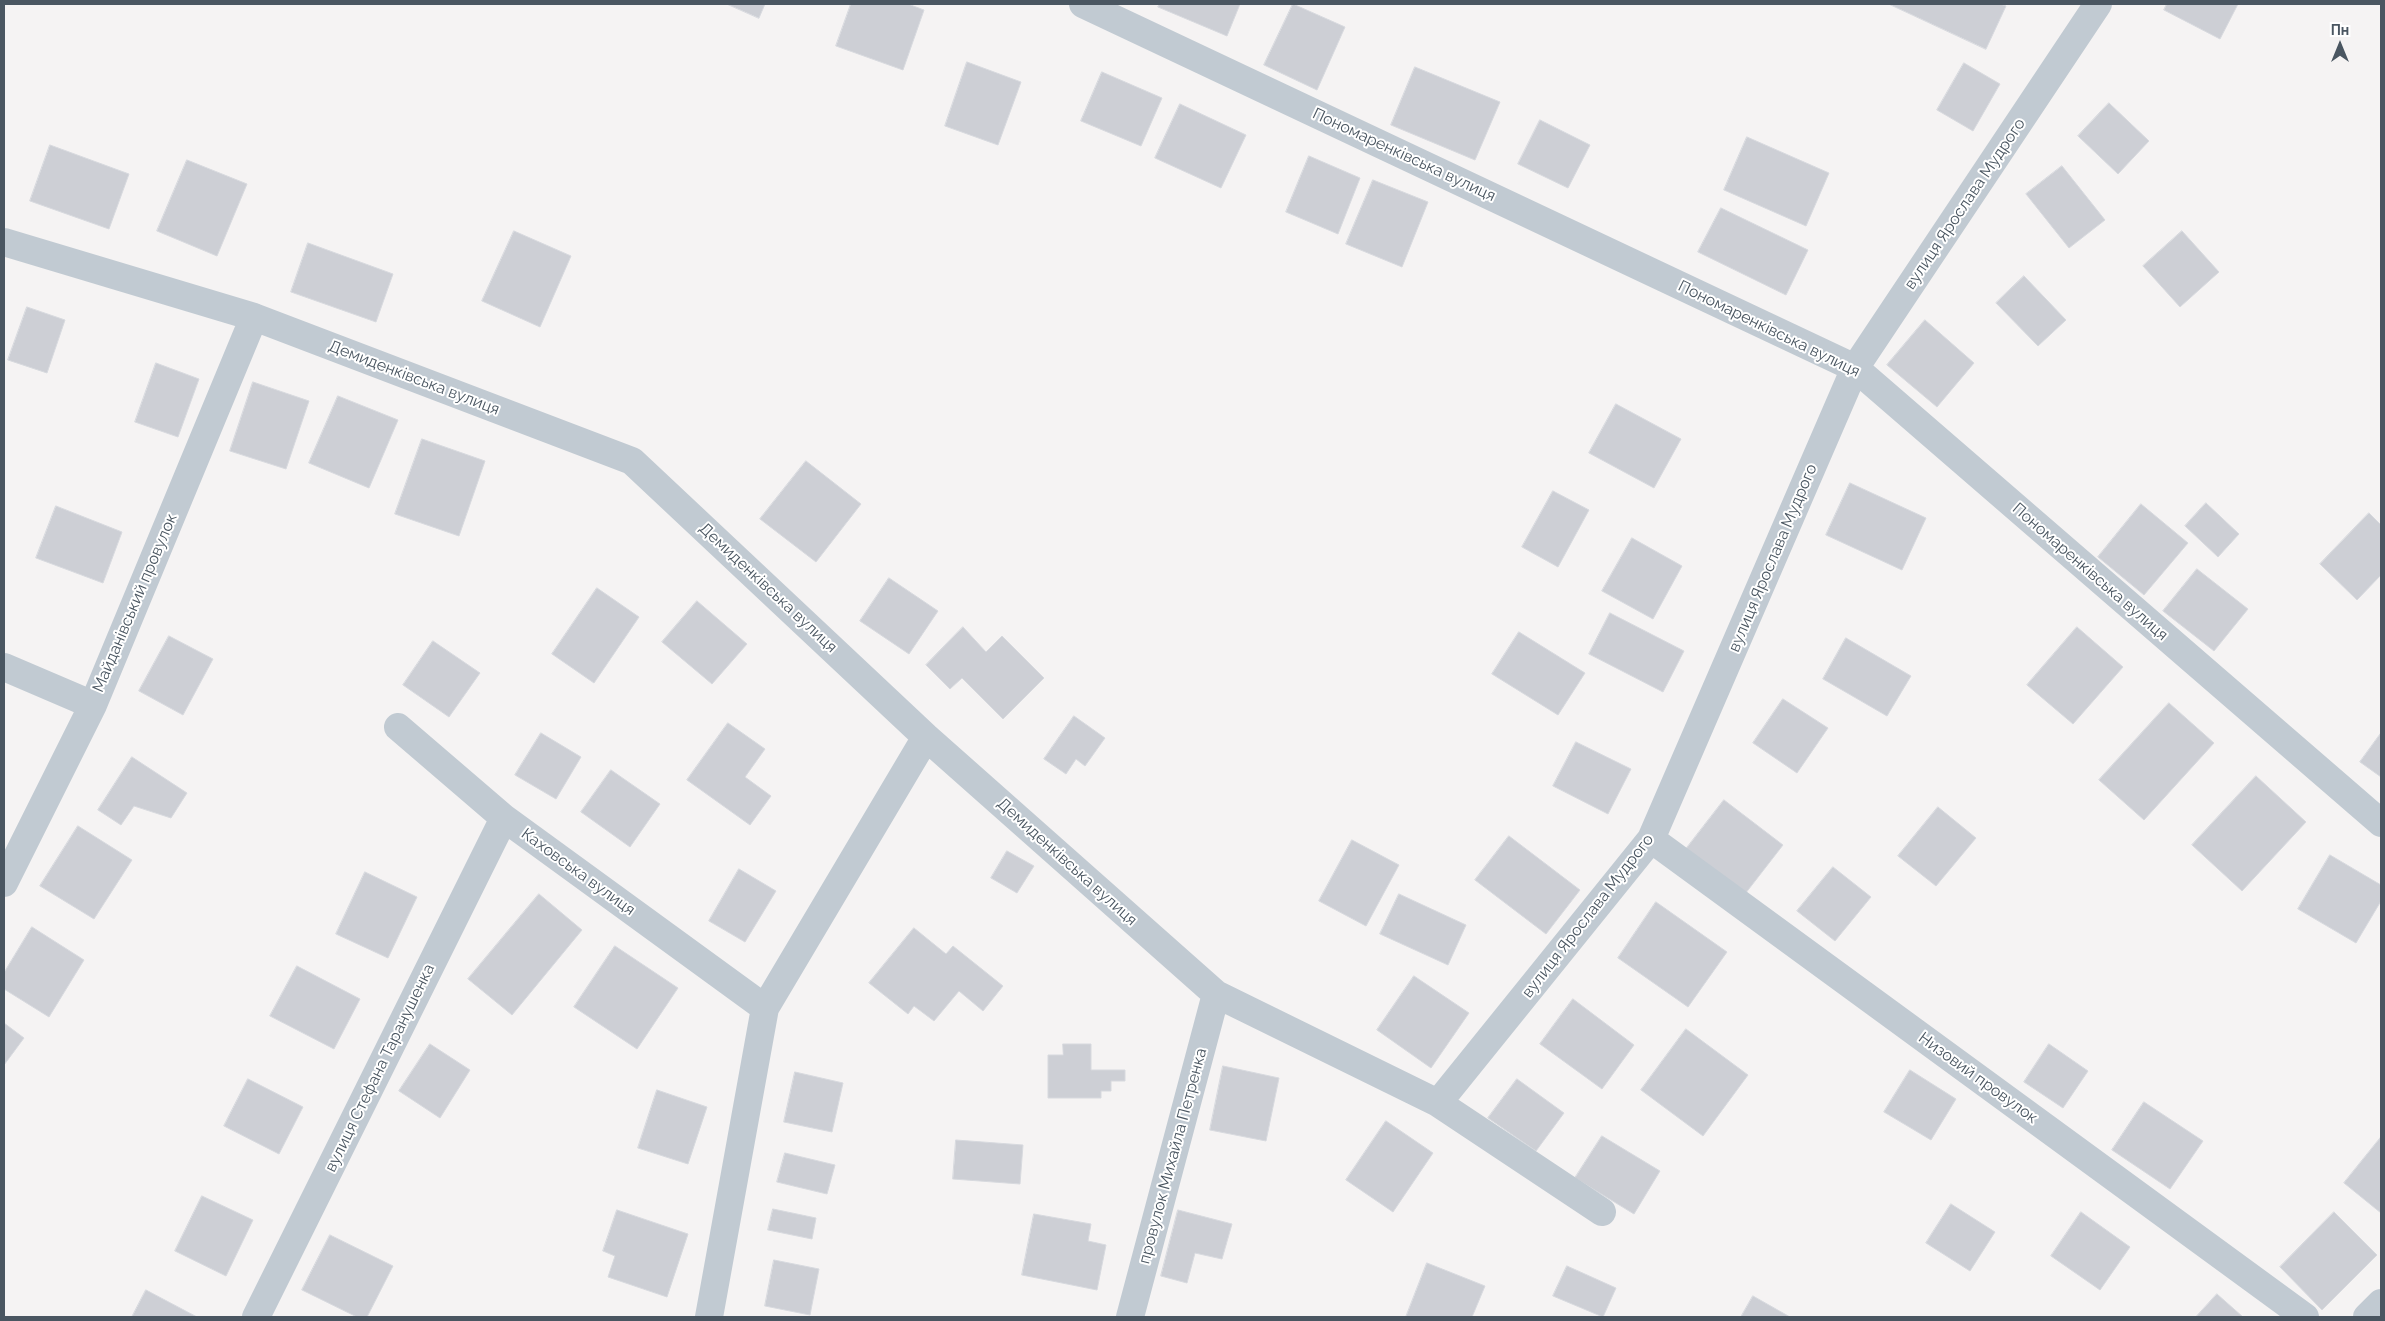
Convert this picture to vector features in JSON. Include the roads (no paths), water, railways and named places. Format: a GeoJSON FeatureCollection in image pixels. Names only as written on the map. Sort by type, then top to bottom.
{"type":"FeatureCollection","features":[{"type":"Feature","properties":{"kind":"street","name":"Пономаренківська вулиця"},"geometry":{"type":"LineString","coordinates":[[1083,4],[1855,368],[2381,823]]}},
{"type":"Feature","properties":{"kind":"street","name":"вулиця Ярослава Мудрого"},"geometry":{"type":"LineString","coordinates":[[1438,1104],[1651,839],[1855,368],[2098,4]]}},
{"type":"Feature","properties":{"kind":"street","name":"Демиденківська вулиця"},"geometry":{"type":"LineString","coordinates":[[4,242],[254,317],[632,461],[926,737],[1216,994],[1438,1104],[1602,1212]]}},
{"type":"Feature","properties":{"kind":"street","name":"Майданівський провулок"},"geometry":{"type":"LineString","coordinates":[[4,883],[93,706],[254,317]]}},
{"type":"Feature","properties":{"kind":"street"},"geometry":{"type":"LineString","coordinates":[[4,667],[93,706]]}},
{"type":"Feature","properties":{"kind":"street","name":"Каховська вулиця"},"geometry":{"type":"LineString","coordinates":[[398,727],[504,818],[765,1008]]}},
{"type":"Feature","properties":{"kind":"street"},"geometry":{"type":"LineString","coordinates":[[709,1317],[765,1008],[926,737]]}},
{"type":"Feature","properties":{"kind":"street","name":"вулиця Стефана Таранушенка"},"geometry":{"type":"LineString","coordinates":[[256,1317],[504,818]]}},
{"type":"Feature","properties":{"kind":"street","name":"Низовий провулок"},"geometry":{"type":"LineString","coordinates":[[1651,839],[2305,1317]]}},
{"type":"Feature","properties":{"kind":"street","name":"провулок Михайла Петренка"},"geometry":{"type":"LineString","coordinates":[[1130,1317],[1216,994]]}},
{"type":"Feature","properties":{"kind":"street"},"geometry":{"type":"LineString","coordinates":[[2367,1317],[2381,1303]]}}]}
